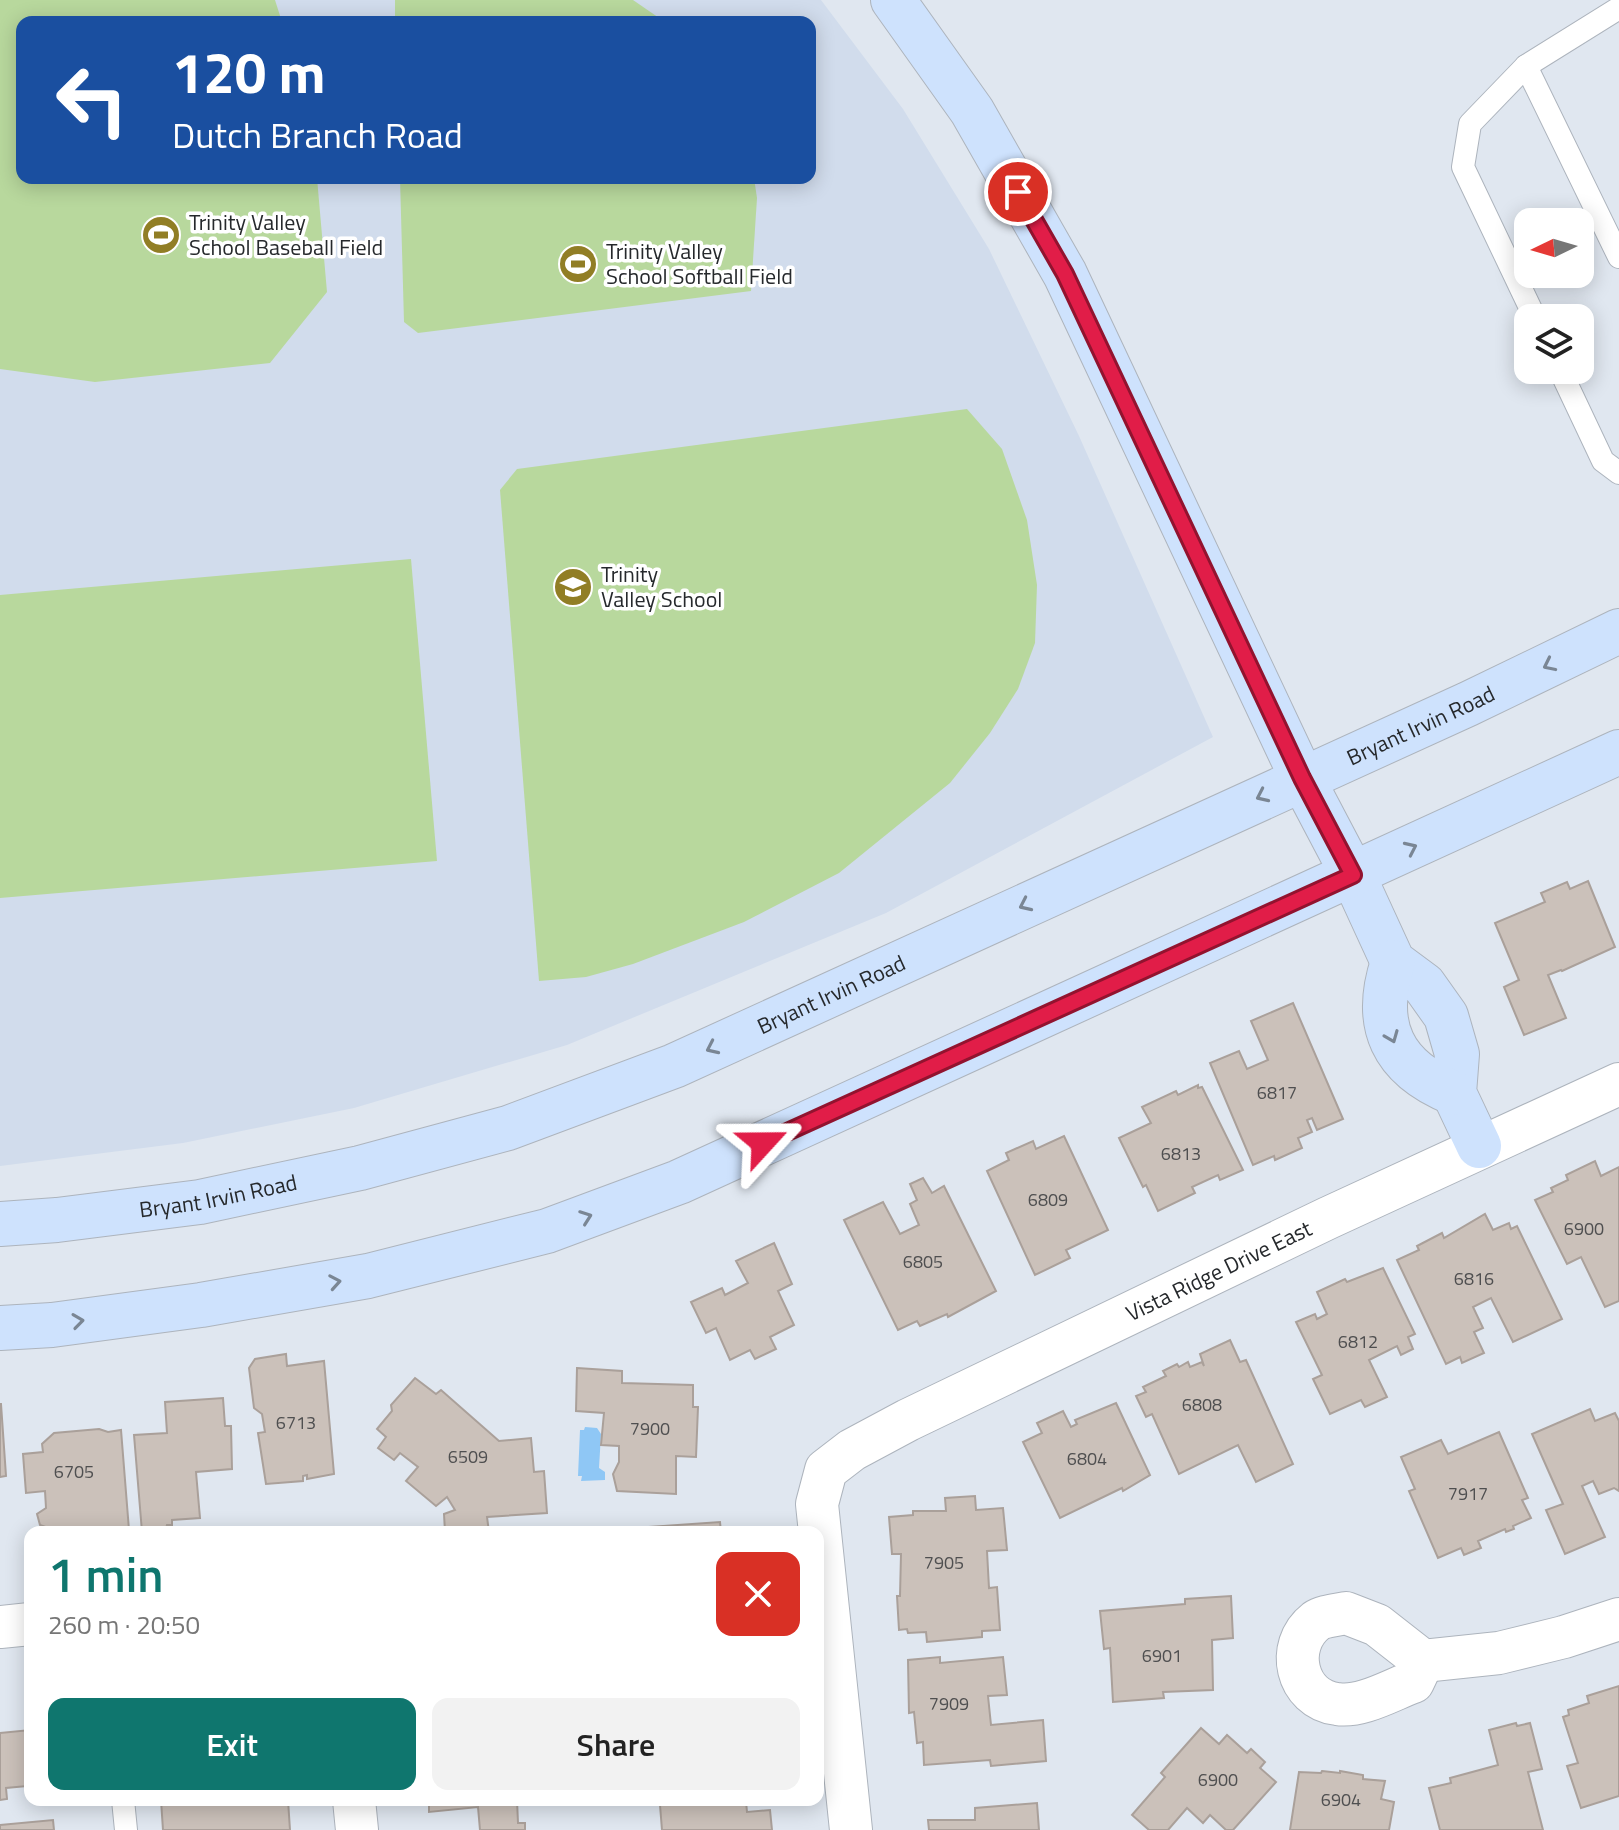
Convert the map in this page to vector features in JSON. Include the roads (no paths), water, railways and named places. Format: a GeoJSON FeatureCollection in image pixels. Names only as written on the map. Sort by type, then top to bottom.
{"type":"FeatureCollection","features":[{"type":"Feature","properties":{"kind":"main road"},"geometry":{"type":"LineString","coordinates":[[902,4],[972,111],[1065,274],[1302,778],[1353,875],[1393,962],[1424,985],[1446,1016],[1457,1054],[1454,1093],[1479,1146]]}},
{"type":"Feature","properties":{"kind":"main road","name":"Bryant Irvin Road"},"geometry":{"type":"LineString","coordinates":[[0,1224],[200,1202],[360,1168],[508,1128],[674,1066],[1468,704],[1619,631]]}},
{"type":"Feature","properties":{"kind":"main road"},"geometry":{"type":"LineString","coordinates":[[0,1328],[52,1325],[201,1305],[368,1276],[547,1231],[679,1182],[1619,752]]}},
{"type":"Feature","properties":{"kind":"main road"},"geometry":{"type":"LineString","coordinates":[[1393,962],[1384,988],[1384,1016],[1392,1042],[1407,1065],[1428,1083],[1454,1093]]}},
{"type":"Feature","properties":{"kind":"street","name":"Vista Ridge Drive East"},"geometry":{"type":"LineString","coordinates":[[819,1526],[817,1504],[826,1470],[852,1450],[908,1420],[1479,1146],[1619,1084]]}},
{"type":"Feature","properties":{"kind":"street","name":"Vista Ridge Drive East"},"geometry":{"type":"LineString","coordinates":[[824,1571],[851,1830]]}},
{"type":"Feature","properties":{"kind":"street"},"geometry":{"type":"LineString","coordinates":[[1423,1661],[1499,1653],[1619,1619]]}},
{"type":"Feature","properties":{"kind":"street"},"geometry":{"type":"LineString","coordinates":[[0,1627],[24,1625]]}},
{"type":"Feature","properties":{"kind":"street"},"geometry":{"type":"LineString","coordinates":[[355,1806],[357,1830]]}},
{"type":"Feature","properties":{"kind":"lane"},"geometry":{"type":"LineString","coordinates":[[1528,304],[1463,167],[1470,124],[1526,66],[1619,8]]}},
{"type":"Feature","properties":{"kind":"lane"},"geometry":{"type":"LineString","coordinates":[[1526,66],[1619,257]]}},
{"type":"Feature","properties":{"kind":"lane"},"geometry":{"type":"LineString","coordinates":[[1567,384],[1603,461],[1619,473]]}},
{"type":"Feature","properties":{"kind":"lane"},"geometry":{"type":"LineString","coordinates":[[124,1806],[126,1830]]}},
{"type":"Feature","properties":{"kind":"water"},"geometry":{"type":"Polygon","coordinates":[[[597,1428],[601,1434],[599,1468],[605,1472],[605,1480],[581,1481],[582,1476],[578,1476],[580,1430],[597,1428]]]}},
{"type":"Feature","properties":{"kind":"place","name":"Trinity Valley School Baseball Field"},"geometry":{"type":"Point","coordinates":[161,235]}},
{"type":"Feature","properties":{"kind":"place","name":"Trinity Valley School Softball Field"},"geometry":{"type":"Point","coordinates":[578,264]}},
{"type":"Feature","properties":{"kind":"place","name":"Trinity Valley School"},"geometry":{"type":"Point","coordinates":[573,587]}}]}
